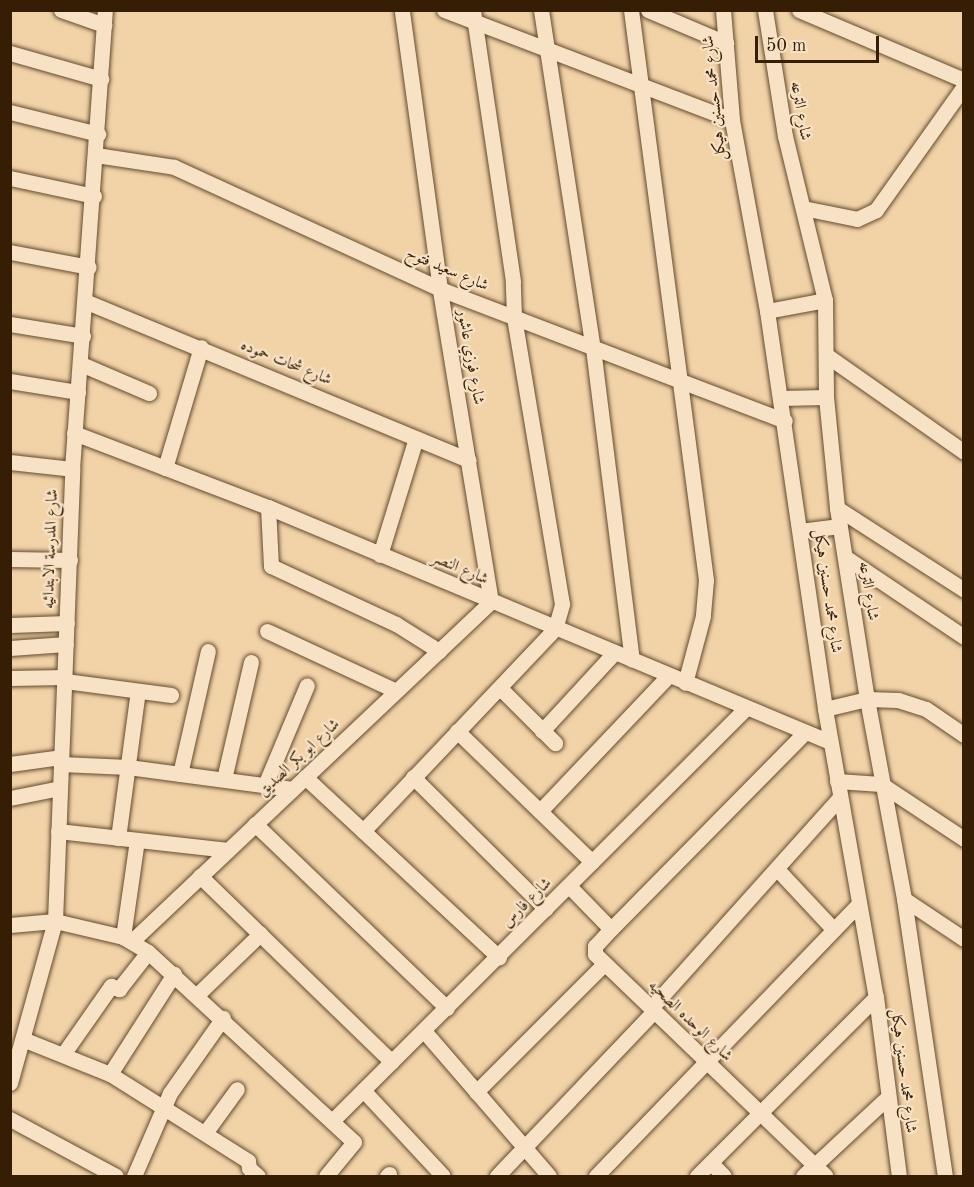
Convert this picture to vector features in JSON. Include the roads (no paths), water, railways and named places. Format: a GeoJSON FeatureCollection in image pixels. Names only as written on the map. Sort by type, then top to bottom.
{"type":"FeatureCollection","features":[{"type":"Feature","properties":{"kind":"street"},"geometry":{"type":"LineString","coordinates":[[61,10],[105,18]]}},
{"type":"Feature","properties":{"kind":"street","name":"شارع فوزي عاشور"},"geometry":{"type":"LineString","coordinates":[[402,10],[440,289],[491,602]]}},
{"type":"Feature","properties":{"kind":"street"},"geometry":{"type":"LineString","coordinates":[[444,10],[473,16],[545,49],[732,120]]}},
{"type":"Feature","properties":{"kind":"street"},"geometry":{"type":"LineString","coordinates":[[541,10],[545,49],[593,348],[632,660]]}},
{"type":"Feature","properties":{"kind":"street"},"geometry":{"type":"LineString","coordinates":[[631,10],[706,580],[703,616],[686,683]]}},
{"type":"Feature","properties":{"kind":"street"},"geometry":{"type":"LineString","coordinates":[[648,10],[726,43]]}},
{"type":"Feature","properties":{"kind":"street","name":"شارع محمد حسنين هيكل"},"geometry":{"type":"LineString","coordinates":[[723,10],[732,120],[785,421],[830,742],[876,997],[899,1176]]}},
{"type":"Feature","properties":{"kind":"street","name":"شارع الترعه"},"geometry":{"type":"LineString","coordinates":[[765,10],[785,136],[825,300],[826,397],[837,508],[867,699],[904,899],[945,1176]]}},
{"type":"Feature","properties":{"kind":"street"},"geometry":{"type":"LineString","coordinates":[[799,10],[963,80]]}},
{"type":"Feature","properties":{"kind":"street"},"geometry":{"type":"LineString","coordinates":[[363,831],[555,629],[560,615],[560,592],[514,317],[513,281],[473,16]]}},
{"type":"Feature","properties":{"kind":"street","name":"شارع المدرسة الابتدائيه"},"geometry":{"type":"LineString","coordinates":[[10,1083],[14,1057],[25,1040],[55,921],[72,469],[87,302],[105,18]]}},
{"type":"Feature","properties":{"kind":"street"},"geometry":{"type":"LineString","coordinates":[[10,53],[101,79]]}},
{"type":"Feature","properties":{"kind":"street"},"geometry":{"type":"LineString","coordinates":[[803,208],[857,219],[876,210],[963,86]]}},
{"type":"Feature","properties":{"kind":"street"},"geometry":{"type":"LineString","coordinates":[[10,112],[98,134]]}},
{"type":"Feature","properties":{"kind":"street","name":"شارع سعيد فتوح"},"geometry":{"type":"LineString","coordinates":[[96,155],[174,167],[440,289],[785,421]]}},
{"type":"Feature","properties":{"kind":"street"},"geometry":{"type":"LineString","coordinates":[[10,178],[94,195]]}},
{"type":"Feature","properties":{"kind":"street"},"geometry":{"type":"LineString","coordinates":[[10,252],[89,267]]}},
{"type":"Feature","properties":{"kind":"street"},"geometry":{"type":"LineString","coordinates":[[767,310],[825,300]]}},
{"type":"Feature","properties":{"kind":"street","name":"شارع شحات حموده"},"geometry":{"type":"LineString","coordinates":[[87,302],[201,347],[469,460]]}},
{"type":"Feature","properties":{"kind":"street"},"geometry":{"type":"LineString","coordinates":[[10,324],[83,336]]}},
{"type":"Feature","properties":{"kind":"street"},"geometry":{"type":"LineString","coordinates":[[165,468],[201,347]]}},
{"type":"Feature","properties":{"kind":"street"},"geometry":{"type":"LineString","coordinates":[[826,356],[963,452]]}},
{"type":"Feature","properties":{"kind":"street"},"geometry":{"type":"LineString","coordinates":[[81,364],[149,393]]}},
{"type":"Feature","properties":{"kind":"street"},"geometry":{"type":"LineString","coordinates":[[10,381],[78,393]]}},
{"type":"Feature","properties":{"kind":"street"},"geometry":{"type":"LineString","coordinates":[[781,398],[826,397]]}},
{"type":"Feature","properties":{"kind":"street","name":"شارع النصر"},"geometry":{"type":"LineString","coordinates":[[74,433],[268,507],[555,629],[830,742]]}},
{"type":"Feature","properties":{"kind":"street"},"geometry":{"type":"LineString","coordinates":[[380,555],[416,438]]}},
{"type":"Feature","properties":{"kind":"street"},"geometry":{"type":"LineString","coordinates":[[10,462],[72,469]]}},
{"type":"Feature","properties":{"kind":"street"},"geometry":{"type":"LineString","coordinates":[[268,507],[271,566],[396,624],[439,651]]}},
{"type":"Feature","properties":{"kind":"street"},"geometry":{"type":"LineString","coordinates":[[837,508],[963,590]]}},
{"type":"Feature","properties":{"kind":"street"},"geometry":{"type":"LineString","coordinates":[[800,531],[840,526]]}},
{"type":"Feature","properties":{"kind":"street"},"geometry":{"type":"LineString","coordinates":[[844,556],[963,637]]}},
{"type":"Feature","properties":{"kind":"street"},"geometry":{"type":"LineString","coordinates":[[10,559],[70,560]]}},
{"type":"Feature","properties":{"kind":"street","name":"شارع ابو بكر الصديق"},"geometry":{"type":"LineString","coordinates":[[128,939],[200,876],[491,602]]}},
{"type":"Feature","properties":{"kind":"street"},"geometry":{"type":"LineString","coordinates":[[10,625],[67,623]]}},
{"type":"Feature","properties":{"kind":"street"},"geometry":{"type":"LineString","coordinates":[[267,631],[396,691]]}},
{"type":"Feature","properties":{"kind":"street"},"geometry":{"type":"LineString","coordinates":[[10,648],[66,644]]}},
{"type":"Feature","properties":{"kind":"street"},"geometry":{"type":"LineString","coordinates":[[180,774],[208,651]]}},
{"type":"Feature","properties":{"kind":"street"},"geometry":{"type":"LineString","coordinates":[[542,731],[614,653]]}},
{"type":"Feature","properties":{"kind":"street"},"geometry":{"type":"LineString","coordinates":[[224,779],[251,662]]}},
{"type":"Feature","properties":{"kind":"street"},"geometry":{"type":"LineString","coordinates":[[540,812],[668,675]]}},
{"type":"Feature","properties":{"kind":"street"},"geometry":{"type":"LineString","coordinates":[[10,678],[65,679],[171,695]]}},
{"type":"Feature","properties":{"kind":"street","name":"شارع ابو بكر الصديق"},"geometry":{"type":"LineString","coordinates":[[265,785],[307,684]]}},
{"type":"Feature","properties":{"kind":"street"},"geometry":{"type":"LineString","coordinates":[[500,688],[555,743]]}},
{"type":"Feature","properties":{"kind":"street"},"geometry":{"type":"LineString","coordinates":[[118,838],[138,691]]}},
{"type":"Feature","properties":{"kind":"street"},"geometry":{"type":"LineString","coordinates":[[825,709],[867,699],[912,703],[963,735]]}},
{"type":"Feature","properties":{"kind":"street","name":"شارع فارس"},"geometry":{"type":"LineString","coordinates":[[332,1121],[499,957],[746,708]]}},
{"type":"Feature","properties":{"kind":"street"},"geometry":{"type":"LineString","coordinates":[[457,731],[592,862]]}},
{"type":"Feature","properties":{"kind":"street"},"geometry":{"type":"LineString","coordinates":[[476,1092],[604,964],[594,950],[611,929],[805,732]]}},
{"type":"Feature","properties":{"kind":"street"},"geometry":{"type":"LineString","coordinates":[[10,765],[61,760],[293,789]]}},
{"type":"Feature","properties":{"kind":"street"},"geometry":{"type":"LineString","coordinates":[[305,777],[499,957]]}},
{"type":"Feature","properties":{"kind":"street"},"geometry":{"type":"LineString","coordinates":[[413,777],[546,909]]}},
{"type":"Feature","properties":{"kind":"street"},"geometry":{"type":"LineString","coordinates":[[837,781],[882,784],[963,839]]}},
{"type":"Feature","properties":{"kind":"street"},"geometry":{"type":"LineString","coordinates":[[10,798],[60,788]]}},
{"type":"Feature","properties":{"kind":"street"},"geometry":{"type":"LineString","coordinates":[[497,1176],[653,1010],[840,797]]}},
{"type":"Feature","properties":{"kind":"street"},"geometry":{"type":"LineString","coordinates":[[255,824],[447,1008]]}},
{"type":"Feature","properties":{"kind":"street"},"geometry":{"type":"LineString","coordinates":[[58,831],[228,850]]}},
{"type":"Feature","properties":{"kind":"street"},"geometry":{"type":"LineString","coordinates":[[128,939],[137,840]]}},
{"type":"Feature","properties":{"kind":"street"},"geometry":{"type":"LineString","coordinates":[[777,869],[834,930]]}},
{"type":"Feature","properties":{"kind":"street"},"geometry":{"type":"LineString","coordinates":[[200,876],[392,1062]]}},
{"type":"Feature","properties":{"kind":"street"},"geometry":{"type":"LineString","coordinates":[[569,886],[611,929]]}},
{"type":"Feature","properties":{"kind":"street"},"geometry":{"type":"LineString","coordinates":[[904,899],[963,939]]}},
{"type":"Feature","properties":{"kind":"street"},"geometry":{"type":"LineString","coordinates":[[596,1176],[859,904]]}},
{"type":"Feature","properties":{"kind":"street"},"geometry":{"type":"LineString","coordinates":[[10,925],[55,921],[128,939],[148,952],[223,1018],[354,1142],[326,1176]]}},
{"type":"Feature","properties":{"kind":"street"},"geometry":{"type":"LineString","coordinates":[[197,995],[260,934]]}},
{"type":"Feature","properties":{"kind":"street"},"geometry":{"type":"LineString","coordinates":[[64,1053],[111,986],[119,989],[148,952]]}},
{"type":"Feature","properties":{"kind":"street","name":"شارع الوحده الصحيه"},"geometry":{"type":"LineString","coordinates":[[604,964],[826,1176]]}},
{"type":"Feature","properties":{"kind":"street"},"geometry":{"type":"LineString","coordinates":[[110,1074],[174,974]]}},
{"type":"Feature","properties":{"kind":"street"},"geometry":{"type":"LineString","coordinates":[[698,1176],[876,997]]}},
{"type":"Feature","properties":{"kind":"street"},"geometry":{"type":"LineString","coordinates":[[134,1176],[164,1106],[181,1075],[223,1018]]}},
{"type":"Feature","properties":{"kind":"street"},"geometry":{"type":"LineString","coordinates":[[424,1031],[549,1176]]}},
{"type":"Feature","properties":{"kind":"street"},"geometry":{"type":"LineString","coordinates":[[25,1040],[64,1053],[110,1074],[248,1161],[249,1168],[258,1176]]}},
{"type":"Feature","properties":{"kind":"street"},"geometry":{"type":"LineString","coordinates":[[205,1133],[237,1089]]}},
{"type":"Feature","properties":{"kind":"street"},"geometry":{"type":"LineString","coordinates":[[363,1090],[443,1176]]}},
{"type":"Feature","properties":{"kind":"street"},"geometry":{"type":"LineString","coordinates":[[803,1176],[888,1097]]}},
{"type":"Feature","properties":{"kind":"street"},"geometry":{"type":"LineString","coordinates":[[10,1119],[116,1176]]}},
{"type":"Feature","properties":{"kind":"street"},"geometry":{"type":"LineString","coordinates":[[711,1163],[724,1176]]}}]}
